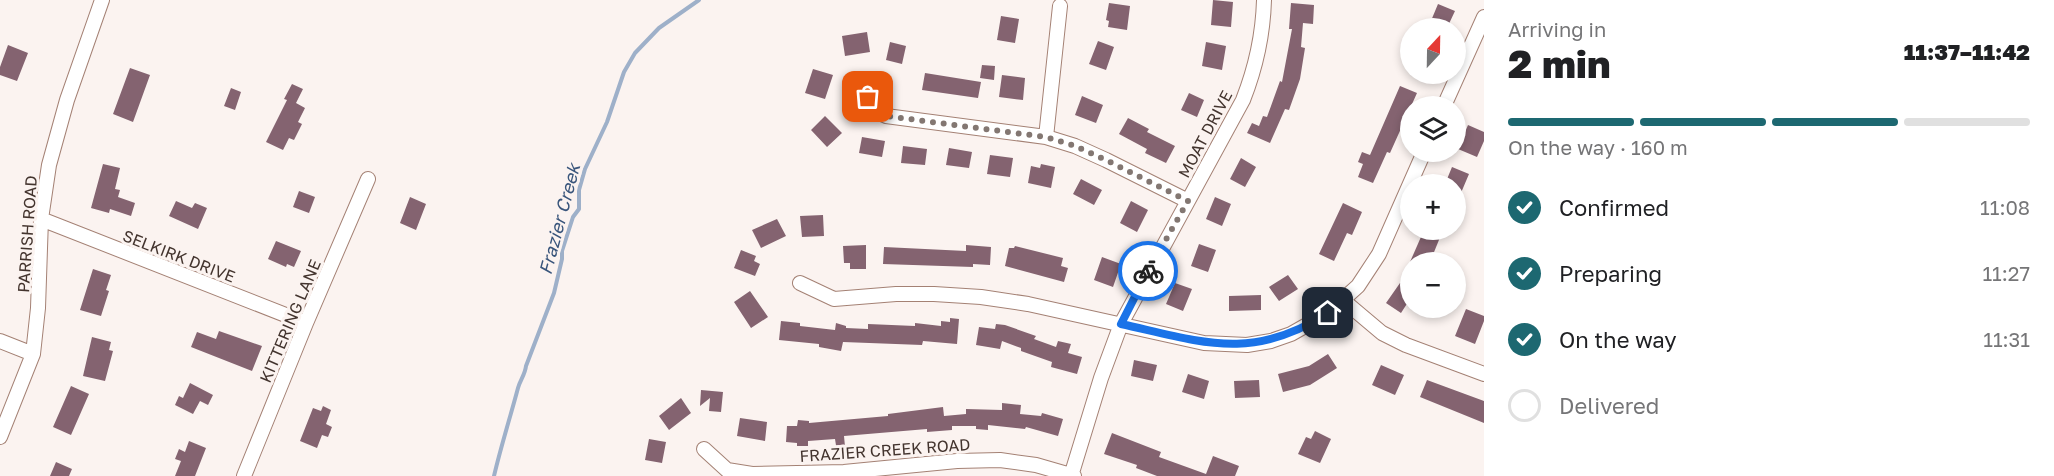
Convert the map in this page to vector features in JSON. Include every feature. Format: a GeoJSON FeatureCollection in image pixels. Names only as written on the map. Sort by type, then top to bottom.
{"type":"FeatureCollection","features":[{"type":"Feature","properties":{"kind":"street","name":"PARRISH ROAD"},"geometry":{"type":"LineString","coordinates":[[0,437],[33,354],[38,308],[41,219],[49,165],[64,111],[102,0]]}},
{"type":"Feature","properties":{"kind":"street","name":"MOAT DRIVE"},"geometry":{"type":"LineString","coordinates":[[1072,476],[1101,378],[1121,324],[1243,100],[1253,75],[1263,26],[1264,0]]}},
{"type":"Feature","properties":{"kind":"street"},"geometry":{"type":"LineString","coordinates":[[1046,137],[1060,6]]}},
{"type":"Feature","properties":{"kind":"street"},"geometry":{"type":"LineString","coordinates":[[1448,96],[1484,17]]}},
{"type":"Feature","properties":{"kind":"street"},"geometry":{"type":"LineString","coordinates":[[868,97],[873,110],[886,116],[1046,137],[1075,146],[1188,201]]}},
{"type":"Feature","properties":{"kind":"street"},"geometry":{"type":"LineString","coordinates":[[800,283],[834,299],[896,294],[981,297],[1028,304],[1204,343],[1247,345],[1291,334],[1310,325],[1344,301],[1358,286],[1378,254],[1419,162]]}},
{"type":"Feature","properties":{"kind":"street","name":"KITTERING LANE"},"geometry":{"type":"LineString","coordinates":[[244,476],[368,179]]}},
{"type":"Feature","properties":{"kind":"street","name":"SELKIRK DRIVE"},"geometry":{"type":"LineString","coordinates":[[41,219],[306,323]]}},
{"type":"Feature","properties":{"kind":"street"},"geometry":{"type":"LineString","coordinates":[[1344,301],[1382,333],[1428,354],[1484,374]]}},
{"type":"Feature","properties":{"kind":"street"},"geometry":{"type":"LineString","coordinates":[[0,340],[33,354]]}},
{"type":"Feature","properties":{"kind":"street","name":"FRAZIER CREEK ROAD"},"geometry":{"type":"LineString","coordinates":[[704,449],[727,470],[752,474],[844,472],[957,461],[1000,460],[1036,465],[1072,476]]}},
{"type":"Feature","properties":{"kind":"building"},"geometry":{"type":"Polygon","coordinates":[[[1213,0],[1233,2],[1231,27],[1211,25],[1213,0]]]}},
{"type":"Feature","properties":{"kind":"building"},"geometry":{"type":"Polygon","coordinates":[[[1109,3],[1130,6],[1127,30],[1108,27],[1109,21],[1106,20],[1109,3]]]}},
{"type":"Feature","properties":{"kind":"building"},"geometry":{"type":"Polygon","coordinates":[[[1291,3],[1314,5],[1313,24],[1303,23],[1301,47],[1305,48],[1300,79],[1289,110],[1285,109],[1270,143],[1247,133],[1252,123],[1259,126],[1263,116],[1267,117],[1280,81],[1282,82],[1292,29],[1289,29],[1291,3]]]}},
{"type":"Feature","properties":{"kind":"building"},"geometry":{"type":"Polygon","coordinates":[[[1438,4],[1455,11],[1452,18],[1432,18],[1438,4]]]}},
{"type":"Feature","properties":{"kind":"building"},"geometry":{"type":"Polygon","coordinates":[[[1001,16],[1019,19],[1015,43],[997,40],[1001,16]]]}},
{"type":"Feature","properties":{"kind":"building"},"geometry":{"type":"Polygon","coordinates":[[[867,32],[870,52],[845,56],[842,36],[867,32]]]}},
{"type":"Feature","properties":{"kind":"building"},"geometry":{"type":"Polygon","coordinates":[[[1098,41],[1114,47],[1106,70],[1089,64],[1098,41]]]}},
{"type":"Feature","properties":{"kind":"building"},"geometry":{"type":"Polygon","coordinates":[[[890,42],[906,46],[902,64],[886,60],[890,42]]]}},
{"type":"Feature","properties":{"kind":"building"},"geometry":{"type":"Polygon","coordinates":[[[1206,42],[1226,46],[1222,70],[1202,66],[1206,42]]]}},
{"type":"Feature","properties":{"kind":"building"},"geometry":{"type":"Polygon","coordinates":[[[8,45],[28,53],[17,81],[0,75],[0,67],[8,45]]]}},
{"type":"Feature","properties":{"kind":"building"},"geometry":{"type":"Polygon","coordinates":[[[982,65],[995,66],[994,80],[980,78],[982,65]]]}},
{"type":"Feature","properties":{"kind":"building"},"geometry":{"type":"Polygon","coordinates":[[[130,68],[150,75],[133,122],[113,114],[130,68]]]}},
{"type":"Feature","properties":{"kind":"building"},"geometry":{"type":"Polygon","coordinates":[[[813,69],[833,75],[825,99],[805,93],[813,69]]]}},
{"type":"Feature","properties":{"kind":"building"},"geometry":{"type":"Polygon","coordinates":[[[925,73],[981,82],[978,98],[922,90],[925,73]]]}},
{"type":"Feature","properties":{"kind":"building"},"geometry":{"type":"Polygon","coordinates":[[[1002,75],[1025,78],[1023,100],[999,97],[1002,75]]]}},
{"type":"Feature","properties":{"kind":"building"},"geometry":{"type":"Polygon","coordinates":[[[292,84],[303,89],[296,103],[305,108],[298,122],[302,124],[294,140],[289,138],[283,150],[266,142],[287,100],[284,99],[292,84]]]}},
{"type":"Feature","properties":{"kind":"building"},"geometry":{"type":"Polygon","coordinates":[[[1400,86],[1417,93],[1416,96],[1400,96],[1400,131],[1390,153],[1387,152],[1373,183],[1358,177],[1363,164],[1358,162],[1362,152],[1370,155],[1400,86]]]}},
{"type":"Feature","properties":{"kind":"building"},"geometry":{"type":"Polygon","coordinates":[[[231,88],[241,92],[235,110],[224,106],[231,88]]]}},
{"type":"Feature","properties":{"kind":"building"},"geometry":{"type":"Polygon","coordinates":[[[1189,93],[1204,100],[1197,117],[1181,110],[1189,93]]]}},
{"type":"Feature","properties":{"kind":"building"},"geometry":{"type":"Polygon","coordinates":[[[1082,96],[1103,105],[1096,123],[1075,115],[1082,96]]]}},
{"type":"Feature","properties":{"kind":"building"},"geometry":{"type":"Polygon","coordinates":[[[825,116],[842,133],[827,147],[811,130],[825,116]]]}},
{"type":"Feature","properties":{"kind":"building"},"geometry":{"type":"Polygon","coordinates":[[[1128,118],[1149,129],[1147,132],[1175,146],[1166,163],[1145,153],[1147,149],[1119,134],[1128,118]]]}},
{"type":"Feature","properties":{"kind":"building"},"geometry":{"type":"Polygon","coordinates":[[[1468,125],[1484,132],[1484,141],[1477,157],[1466,152],[1468,125]]]}},
{"type":"Feature","properties":{"kind":"building"},"geometry":{"type":"Polygon","coordinates":[[[862,137],[885,141],[882,157],[859,153],[862,137]]]}},
{"type":"Feature","properties":{"kind":"building"},"geometry":{"type":"Polygon","coordinates":[[[903,146],[927,149],[925,165],[901,163],[903,146]]]}},
{"type":"Feature","properties":{"kind":"building"},"geometry":{"type":"Polygon","coordinates":[[[949,148],[972,152],[969,168],[946,165],[949,148]]]}},
{"type":"Feature","properties":{"kind":"building"},"geometry":{"type":"Polygon","coordinates":[[[990,155],[1013,158],[1010,177],[987,174],[990,155]]]}},
{"type":"Feature","properties":{"kind":"building"},"geometry":{"type":"Polygon","coordinates":[[[1241,158],[1256,167],[1245,187],[1230,179],[1241,158]]]}},
{"type":"Feature","properties":{"kind":"building"},"geometry":{"type":"Polygon","coordinates":[[[103,164],[120,168],[115,189],[120,190],[118,197],[135,203],[131,216],[110,209],[109,213],[91,208],[103,164]]]}},
{"type":"Feature","properties":{"kind":"building"},"geometry":{"type":"Polygon","coordinates":[[[1041,164],[1055,167],[1051,188],[1028,183],[1031,166],[1040,168],[1041,164]]]}},
{"type":"Feature","properties":{"kind":"building"},"geometry":{"type":"Polygon","coordinates":[[[1452,167],[1469,174],[1466,181],[1466,174],[1449,174],[1452,167]]]}},
{"type":"Feature","properties":{"kind":"building"},"geometry":{"type":"Polygon","coordinates":[[[1081,179],[1102,190],[1094,205],[1073,194],[1081,179]]]}},
{"type":"Feature","properties":{"kind":"building"},"geometry":{"type":"Polygon","coordinates":[[[299,191],[315,197],[309,213],[293,207],[299,191]]]}},
{"type":"Feature","properties":{"kind":"building"},"geometry":{"type":"Polygon","coordinates":[[[410,197],[426,204],[416,230],[400,223],[410,197]]]}},
{"type":"Feature","properties":{"kind":"building"},"geometry":{"type":"Polygon","coordinates":[[[1215,197],[1231,204],[1222,226],[1206,219],[1215,197]]]}},
{"type":"Feature","properties":{"kind":"building"},"geometry":{"type":"Polygon","coordinates":[[[176,201],[192,208],[195,203],[207,208],[198,229],[169,216],[176,201]]]}},
{"type":"Feature","properties":{"kind":"building"},"geometry":{"type":"Polygon","coordinates":[[[1131,201],[1148,210],[1137,232],[1120,223],[1131,201]]]}},
{"type":"Feature","properties":{"kind":"building"},"geometry":{"type":"Polygon","coordinates":[[[1343,203],[1362,212],[1352,235],[1347,233],[1334,261],[1319,254],[1343,203]]]}},
{"type":"Feature","properties":{"kind":"building"},"geometry":{"type":"Polygon","coordinates":[[[823,215],[824,236],[802,237],[800,216],[823,215]]]}},
{"type":"Feature","properties":{"kind":"building"},"geometry":{"type":"Polygon","coordinates":[[[777,219],[786,236],[761,248],[752,230],[777,219]]]}},
{"type":"Feature","properties":{"kind":"building"},"geometry":{"type":"Polygon","coordinates":[[[1420,240],[1439,240],[1434,252],[1414,252],[1420,240]]]}},
{"type":"Feature","properties":{"kind":"building"},"geometry":{"type":"Polygon","coordinates":[[[276,241],[301,251],[294,267],[287,264],[286,267],[268,259],[276,241]]]}},
{"type":"Feature","properties":{"kind":"building"},"geometry":{"type":"Polygon","coordinates":[[[1199,244],[1216,250],[1208,272],[1191,266],[1199,244]]]}},
{"type":"Feature","properties":{"kind":"building"},"geometry":{"type":"Polygon","coordinates":[[[866,245],[866,269],[850,269],[850,263],[844,263],[843,246],[866,245]]]}},
{"type":"Feature","properties":{"kind":"building"},"geometry":{"type":"Polygon","coordinates":[[[966,245],[991,247],[990,265],[973,264],[973,267],[883,264],[884,247],[966,251],[966,245]]]}},
{"type":"Feature","properties":{"kind":"building"},"geometry":{"type":"Polygon","coordinates":[[[1015,246],[1063,258],[1061,266],[1068,268],[1064,282],[1005,266],[1009,248],[1015,246]]]}},
{"type":"Feature","properties":{"kind":"building"},"geometry":{"type":"Polygon","coordinates":[[[741,250],[756,256],[754,261],[760,264],[755,276],[734,268],[741,250]]]}},
{"type":"Feature","properties":{"kind":"building"},"geometry":{"type":"Polygon","coordinates":[[[1102,257],[1121,264],[1113,287],[1094,280],[1102,257]]]}},
{"type":"Feature","properties":{"kind":"building"},"geometry":{"type":"Polygon","coordinates":[[[93,269],[111,275],[106,290],[109,291],[101,316],[80,310],[93,269]]]}},
{"type":"Feature","properties":{"kind":"building"},"geometry":{"type":"Polygon","coordinates":[[[1288,275],[1298,289],[1279,301],[1269,287],[1288,275]]]}},
{"type":"Feature","properties":{"kind":"building"},"geometry":{"type":"Polygon","coordinates":[[[1175,283],[1192,289],[1183,311],[1166,304],[1175,283]]]}},
{"type":"Feature","properties":{"kind":"building"},"geometry":{"type":"Polygon","coordinates":[[[1400,283],[1400,312],[1386,303],[1400,283]]]}},
{"type":"Feature","properties":{"kind":"building"},"geometry":{"type":"Polygon","coordinates":[[[750,291],[768,317],[751,328],[734,302],[750,291]]]}},
{"type":"Feature","properties":{"kind":"building"},"geometry":{"type":"Polygon","coordinates":[[[1261,295],[1261,310],[1229,311],[1229,296],[1261,295]]]}},
{"type":"Feature","properties":{"kind":"building"},"geometry":{"type":"Polygon","coordinates":[[[1466,309],[1484,316],[1475,344],[1455,336],[1462,318],[1466,318],[1466,309]]]}},
{"type":"Feature","properties":{"kind":"building"},"geometry":{"type":"Polygon","coordinates":[[[950,318],[959,319],[957,344],[923,341],[922,345],[843,342],[841,351],[819,347],[819,344],[779,340],[781,321],[800,323],[800,326],[835,330],[836,323],[846,328],[868,329],[868,324],[915,326],[915,323],[941,326],[941,321],[950,322],[950,318]]]}},
{"type":"Feature","properties":{"kind":"building"},"geometry":{"type":"Polygon","coordinates":[[[996,324],[1036,336],[1034,339],[1056,347],[1058,341],[1071,344],[1068,353],[1082,357],[1077,374],[1051,367],[1052,362],[1021,351],[1021,348],[1002,341],[1000,349],[976,345],[979,327],[995,329],[996,324]]]}},
{"type":"Feature","properties":{"kind":"building"},"geometry":{"type":"Polygon","coordinates":[[[219,331],[262,346],[252,371],[191,347],[197,332],[216,339],[219,331]]]}},
{"type":"Feature","properties":{"kind":"building"},"geometry":{"type":"Polygon","coordinates":[[[92,337],[111,342],[109,350],[113,351],[105,381],[83,376],[92,337]]]}},
{"type":"Feature","properties":{"kind":"building"},"geometry":{"type":"Polygon","coordinates":[[[1328,354],[1337,368],[1310,385],[1283,392],[1278,374],[1309,366],[1328,354]]]}},
{"type":"Feature","properties":{"kind":"building"},"geometry":{"type":"Polygon","coordinates":[[[1134,360],[1157,365],[1153,381],[1131,376],[1134,360]]]}},
{"type":"Feature","properties":{"kind":"building"},"geometry":{"type":"Polygon","coordinates":[[[1381,365],[1404,375],[1395,395],[1372,385],[1381,365]]]}},
{"type":"Feature","properties":{"kind":"building"},"geometry":{"type":"Polygon","coordinates":[[[1188,374],[1209,381],[1204,399],[1182,392],[1188,374]]]}},
{"type":"Feature","properties":{"kind":"building"},"geometry":{"type":"Polygon","coordinates":[[[1259,380],[1260,397],[1235,398],[1234,381],[1259,380]]]}},
{"type":"Feature","properties":{"kind":"building"},"geometry":{"type":"Polygon","coordinates":[[[1427,380],[1484,401],[1484,423],[1420,397],[1427,380]]]}},
{"type":"Feature","properties":{"kind":"building"},"geometry":{"type":"Polygon","coordinates":[[[190,383],[213,395],[208,405],[200,401],[193,414],[175,405],[179,396],[183,398],[190,383]]]}},
{"type":"Feature","properties":{"kind":"building"},"geometry":{"type":"Polygon","coordinates":[[[71,386],[89,394],[71,435],[53,427],[71,386]]]}},
{"type":"Feature","properties":{"kind":"building"},"geometry":{"type":"Polygon","coordinates":[[[701,390],[723,392],[721,412],[709,411],[710,398],[700,406],[701,390]]]}},
{"type":"Feature","properties":{"kind":"building"},"geometry":{"type":"Polygon","coordinates":[[[681,398],[691,413],[669,430],[659,416],[681,398]]]}},
{"type":"Feature","properties":{"kind":"building"},"geometry":{"type":"Polygon","coordinates":[[[1002,403],[1021,405],[1020,414],[1041,416],[1042,413],[1063,419],[1058,436],[1026,427],[1025,429],[988,425],[988,430],[976,429],[976,426],[952,426],[952,430],[927,432],[927,429],[844,436],[846,457],[838,458],[835,439],[808,441],[808,446],[797,446],[797,443],[786,442],[787,426],[797,426],[798,420],[809,421],[809,423],[888,416],[888,414],[943,407],[944,416],[966,414],[966,409],[1002,410],[1002,403]]]}},
{"type":"Feature","properties":{"kind":"building"},"geometry":{"type":"Polygon","coordinates":[[[323,406],[331,410],[326,424],[332,427],[328,437],[322,435],[317,448],[300,441],[313,408],[321,411],[323,406]]]}},
{"type":"Feature","properties":{"kind":"building"},"geometry":{"type":"Polygon","coordinates":[[[740,418],[767,422],[765,441],[737,436],[740,418]]]}},
{"type":"Feature","properties":{"kind":"building"},"geometry":{"type":"Polygon","coordinates":[[[1315,431],[1331,439],[1320,463],[1298,454],[1306,437],[1311,439],[1315,431]]]}},
{"type":"Feature","properties":{"kind":"building"},"geometry":{"type":"Polygon","coordinates":[[[1112,433],[1161,452],[1159,457],[1206,474],[1213,456],[1239,466],[1235,476],[1157,476],[1136,468],[1137,465],[1104,454],[1112,433]]]}},
{"type":"Feature","properties":{"kind":"building"},"geometry":{"type":"Polygon","coordinates":[[[649,439],[666,442],[662,463],[645,460],[649,439]]]}},
{"type":"Feature","properties":{"kind":"building"},"geometry":{"type":"Polygon","coordinates":[[[189,441],[206,448],[195,476],[175,476],[181,461],[175,459],[179,449],[185,452],[189,441]]]}},
{"type":"Feature","properties":{"kind":"building"},"geometry":{"type":"Polygon","coordinates":[[[56,462],[72,469],[69,476],[50,476],[56,462]]]}},
{"type":"Feature","properties":{"kind":"waterway","name":"Frazier Creek"},"geometry":{"type":"LineString","coordinates":[[494,476],[519,385],[554,293],[562,251],[573,217],[579,209],[579,190],[585,169],[607,122],[624,72],[635,53],[659,28],[699,0]]}},
{"type":"Feature","properties":{"kind":"way so far"},"geometry":{"type":"LineString","coordinates":[[868,97],[873,110],[886,116],[1025,133],[1075,146],[1188,201],[1148,271]]}},
{"type":"Feature","properties":{"kind":"route"},"geometry":{"type":"LineString","coordinates":[[1148,271],[1121,324],[1204,343],[1247,345],[1291,334],[1328,313]]}}]}
